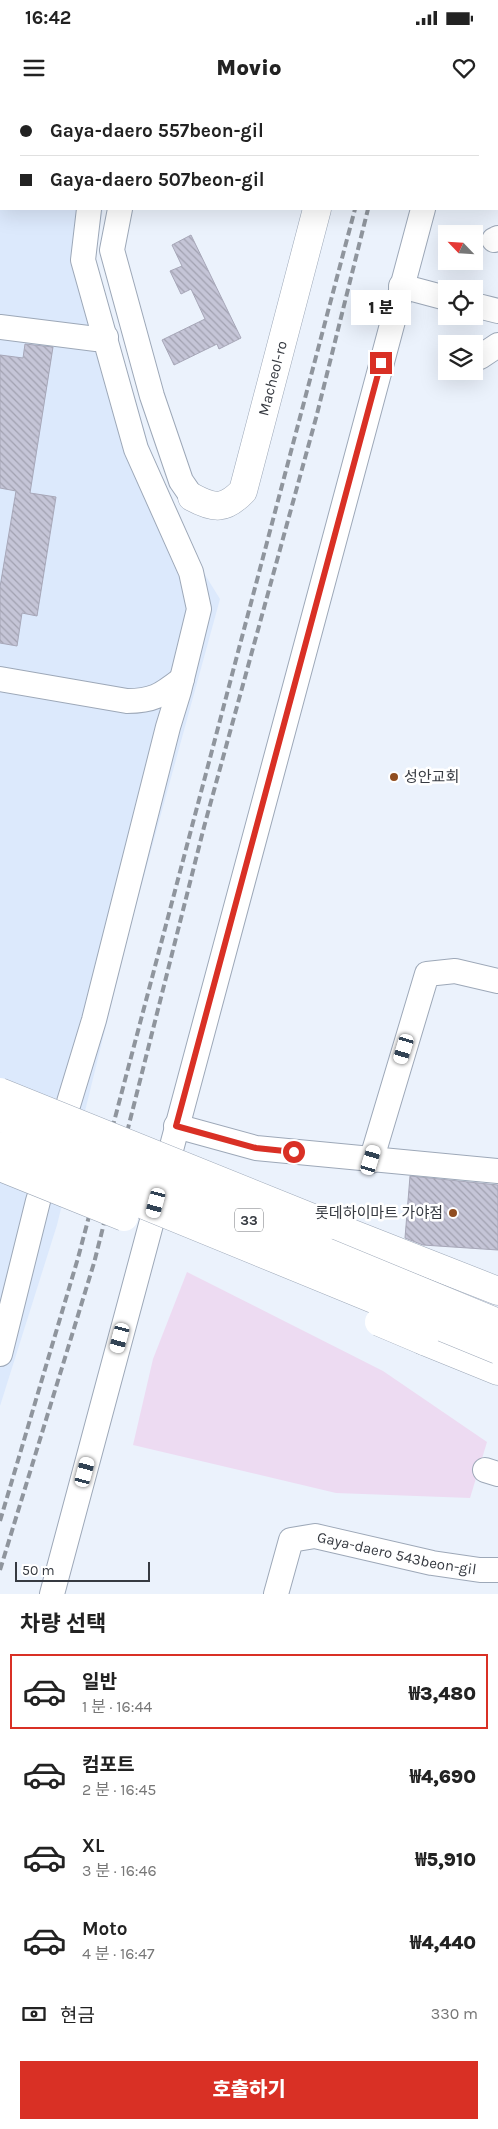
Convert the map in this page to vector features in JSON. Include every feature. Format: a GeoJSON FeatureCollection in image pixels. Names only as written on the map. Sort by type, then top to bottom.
{"type":"FeatureCollection","features":[{"type":"Feature","properties":{"kind":"main road","name":"Macheol-ro"},"geometry":{"type":"LineString","coordinates":[[192,497],[209,506],[223,506],[234,501],[243,491],[317,210]]}},
{"type":"Feature","properties":{"kind":"main road"},"geometry":{"type":"LineString","coordinates":[[0,1092],[498,1291]]}},
{"type":"Feature","properties":{"kind":"main road","name":"33"},"geometry":{"type":"LineString","coordinates":[[0,1117],[498,1323]]}},
{"type":"Feature","properties":{"kind":"main road","name":"33"},"geometry":{"type":"LineString","coordinates":[[0,1146],[498,1350]]}},
{"type":"Feature","properties":{"kind":"main road"},"geometry":{"type":"LineString","coordinates":[[0,1167],[498,1371]]}},
{"type":"Feature","properties":{"kind":"street"},"geometry":{"type":"LineString","coordinates":[[0,1354],[38,1201],[94,1020],[199,609],[191,572],[136,449],[83,260],[89,210]]}},
{"type":"Feature","properties":{"kind":"street"},"geometry":{"type":"LineString","coordinates":[[120,210],[112,250],[152,396],[181,481],[192,497]]}},
{"type":"Feature","properties":{"kind":"street"},"geometry":{"type":"LineString","coordinates":[[52,1594],[423,210]]}},
{"type":"Feature","properties":{"kind":"street"},"geometry":{"type":"LineString","coordinates":[[401,286],[438,296]]}},
{"type":"Feature","properties":{"kind":"street"},"geometry":{"type":"LineString","coordinates":[[483,307],[498,311]]}},
{"type":"Feature","properties":{"kind":"street"},"geometry":{"type":"LineString","coordinates":[[0,327],[96,339],[106,338]]}},
{"type":"Feature","properties":{"kind":"street"},"geometry":{"type":"LineString","coordinates":[[0,679],[127,700],[147,701],[164,693],[182,679]]}},
{"type":"Feature","properties":{"kind":"street"},"geometry":{"type":"LineString","coordinates":[[371,1160],[427,974],[455,971],[498,980]]}},
{"type":"Feature","properties":{"kind":"street"},"geometry":{"type":"LineString","coordinates":[[176,1126],[256,1148],[498,1171]]}},
{"type":"Feature","properties":{"kind":"street"},"geometry":{"type":"LineString","coordinates":[[498,1319],[436,1309],[498,1339]]}},
{"type":"Feature","properties":{"kind":"street","name":"Gaya-daero 543beon-gil"},"geometry":{"type":"LineString","coordinates":[[276,1594],[290,1540],[315,1536],[432,1563],[480,1570],[498,1570]]}},
{"type":"Feature","properties":{"kind":"shaded area"},"geometry":{"type":"Polygon","coordinates":[[[0,210],[103,210],[94,258],[148,443],[189,549],[220,599],[132,920],[57,1225],[0,1406],[0,210]]]}},
{"type":"Feature","properties":{"kind":"shaded area"},"geometry":{"type":"Polygon","coordinates":[[[187,1272],[383,1371],[487,1442],[470,1498],[336,1493],[133,1445],[153,1359],[187,1272]]]}},
{"type":"Feature","properties":{"kind":"building"},"geometry":{"type":"Polygon","coordinates":[[[191,235],[241,338],[219,349],[217,344],[174,365],[162,340],[205,319],[191,289],[181,294],[170,271],[182,266],[172,245],[191,235]]]}},
{"type":"Feature","properties":{"kind":"building"},"geometry":{"type":"Polygon","coordinates":[[[25,344],[53,347],[30,493],[56,497],[37,616],[22,613],[17,646],[0,643],[0,587],[16,491],[0,488],[0,355],[23,358],[25,344]]]}},
{"type":"Feature","properties":{"kind":"building","name":"롯데하이마트 가야점"},"geometry":{"type":"Polygon","coordinates":[[[410,1176],[498,1185],[498,1250],[423,1245],[405,1238],[410,1176]]]}},
{"type":"Feature","properties":{"kind":"railway"},"geometry":{"type":"LineString","coordinates":[[0,1521],[78,1258],[355,210]]}},
{"type":"Feature","properties":{"kind":"railway"},"geometry":{"type":"LineString","coordinates":[[0,1570],[94,1263],[204,827],[316,418],[368,210]]}},
{"type":"Feature","properties":{"kind":"place","name":"성안교회"},"geometry":{"type":"Point","coordinates":[394,777]}},
{"type":"Feature","properties":{"kind":"place","name":"롯데하이마트 가야점"},"geometry":{"type":"Point","coordinates":[453,1213]}},
{"type":"Feature","properties":{"kind":"route"},"geometry":{"type":"LineString","coordinates":[[294,1152],[256,1148],[176,1126],[381,363]]}}]}
